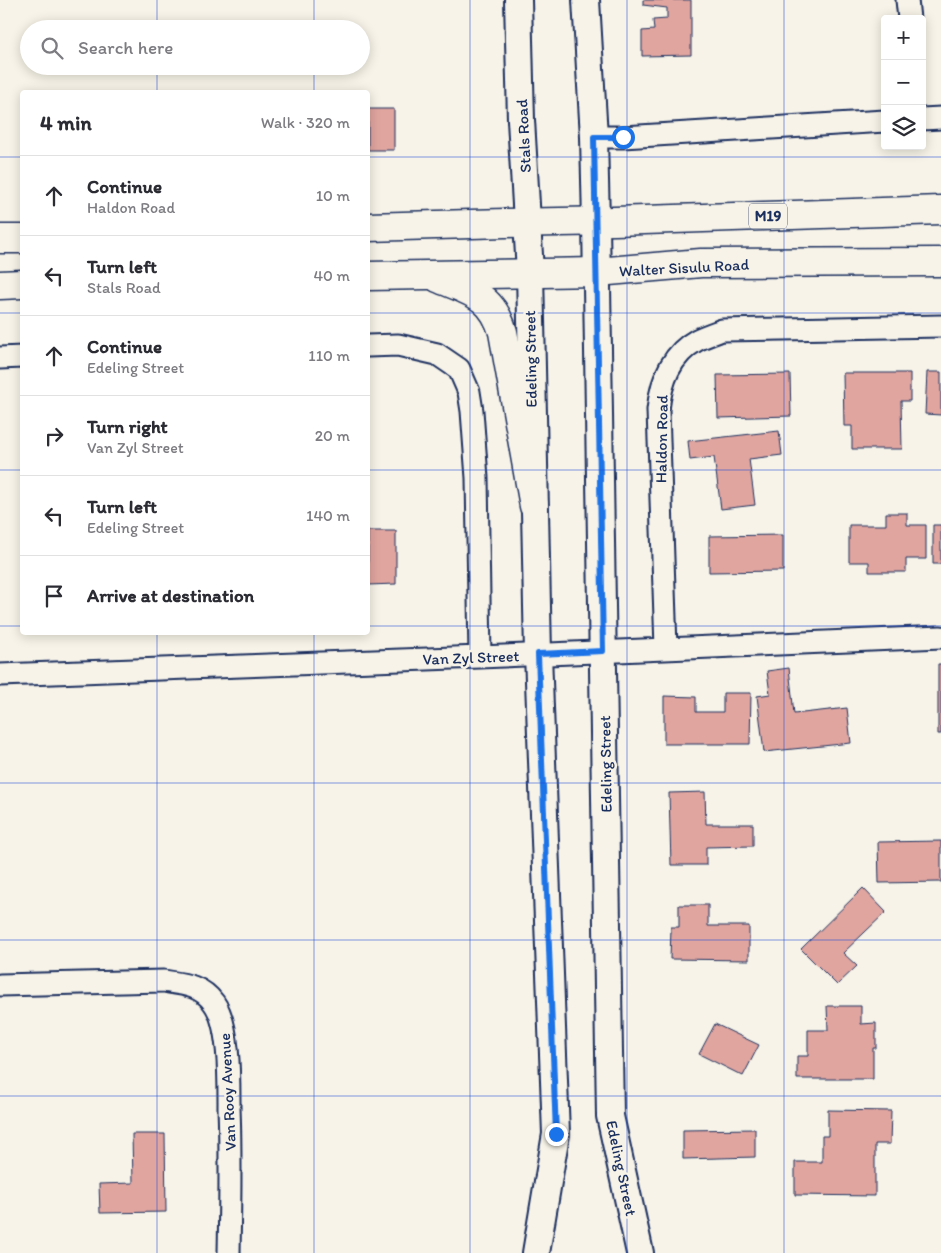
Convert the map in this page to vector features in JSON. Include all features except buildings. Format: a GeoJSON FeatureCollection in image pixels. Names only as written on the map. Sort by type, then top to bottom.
{"type":"FeatureCollection","features":[{"type":"Feature","properties":{"kind":"highway","name":"M19"},"geometry":{"type":"LineString","coordinates":[[370,227],[527,222],[596,222],[941,210]]}},
{"type":"Feature","properties":{"kind":"highway"},"geometry":{"type":"LineString","coordinates":[[0,239],[20,239]]}},
{"type":"Feature","properties":{"kind":"highway","name":"Walter Sisulu Road"},"geometry":{"type":"LineString","coordinates":[[370,276],[597,272],[701,264],[941,262]]}},
{"type":"Feature","properties":{"kind":"highway"},"geometry":{"type":"LineString","coordinates":[[430,275],[478,295],[494,310],[500,320],[534,506]]}},
{"type":"Feature","properties":{"kind":"highway"},"geometry":{"type":"LineString","coordinates":[[0,285],[20,284]]}},
{"type":"Feature","properties":{"kind":"street","name":"Stals Road"},"geometry":{"type":"LineString","coordinates":[[518,0],[521,120],[530,272]]}},
{"type":"Feature","properties":{"kind":"street"},"geometry":{"type":"LineString","coordinates":[[586,0],[594,137],[597,272]]}},
{"type":"Feature","properties":{"kind":"street"},"geometry":{"type":"LineString","coordinates":[[907,0],[908,15]]}},
{"type":"Feature","properties":{"kind":"street"},"geometry":{"type":"LineString","coordinates":[[926,119],[941,118]]}},
{"type":"Feature","properties":{"kind":"street"},"geometry":{"type":"LineString","coordinates":[[594,137],[633,137],[881,121]]}},
{"type":"Feature","properties":{"kind":"street","name":"Edeling Street"},"geometry":{"type":"LineString","coordinates":[[530,272],[538,654],[556,1134],[536,1253]]}},
{"type":"Feature","properties":{"kind":"street","name":"Edeling Street"},"geometry":{"type":"LineString","coordinates":[[597,272],[610,1116],[640,1253]]}},
{"type":"Feature","properties":{"kind":"street","name":"Haldon Road"},"geometry":{"type":"LineString","coordinates":[[666,648],[658,410],[660,390],[667,371],[678,354],[696,340],[722,330],[941,326]]}},
{"type":"Feature","properties":{"kind":"street"},"geometry":{"type":"LineString","coordinates":[[370,346],[398,345],[437,354],[459,369],[469,392],[477,478],[480,657]]}},
{"type":"Feature","properties":{"kind":"street"},"geometry":{"type":"LineString","coordinates":[[0,358],[20,357]]}},
{"type":"Feature","properties":{"kind":"street","name":"Van Zyl Street"},"geometry":{"type":"LineString","coordinates":[[0,675],[941,637]]}},
{"type":"Feature","properties":{"kind":"street","name":"Van Rooy Avenue"},"geometry":{"type":"LineString","coordinates":[[0,985],[163,981],[187,984],[201,990],[214,1003],[222,1021],[228,1063],[231,1167],[229,1253]]}},
{"type":"Feature","properties":{"kind":"route"},"geometry":{"type":"LineString","coordinates":[[556,1134],[538,654],[603,651],[594,137],[623,137]]}}]}
